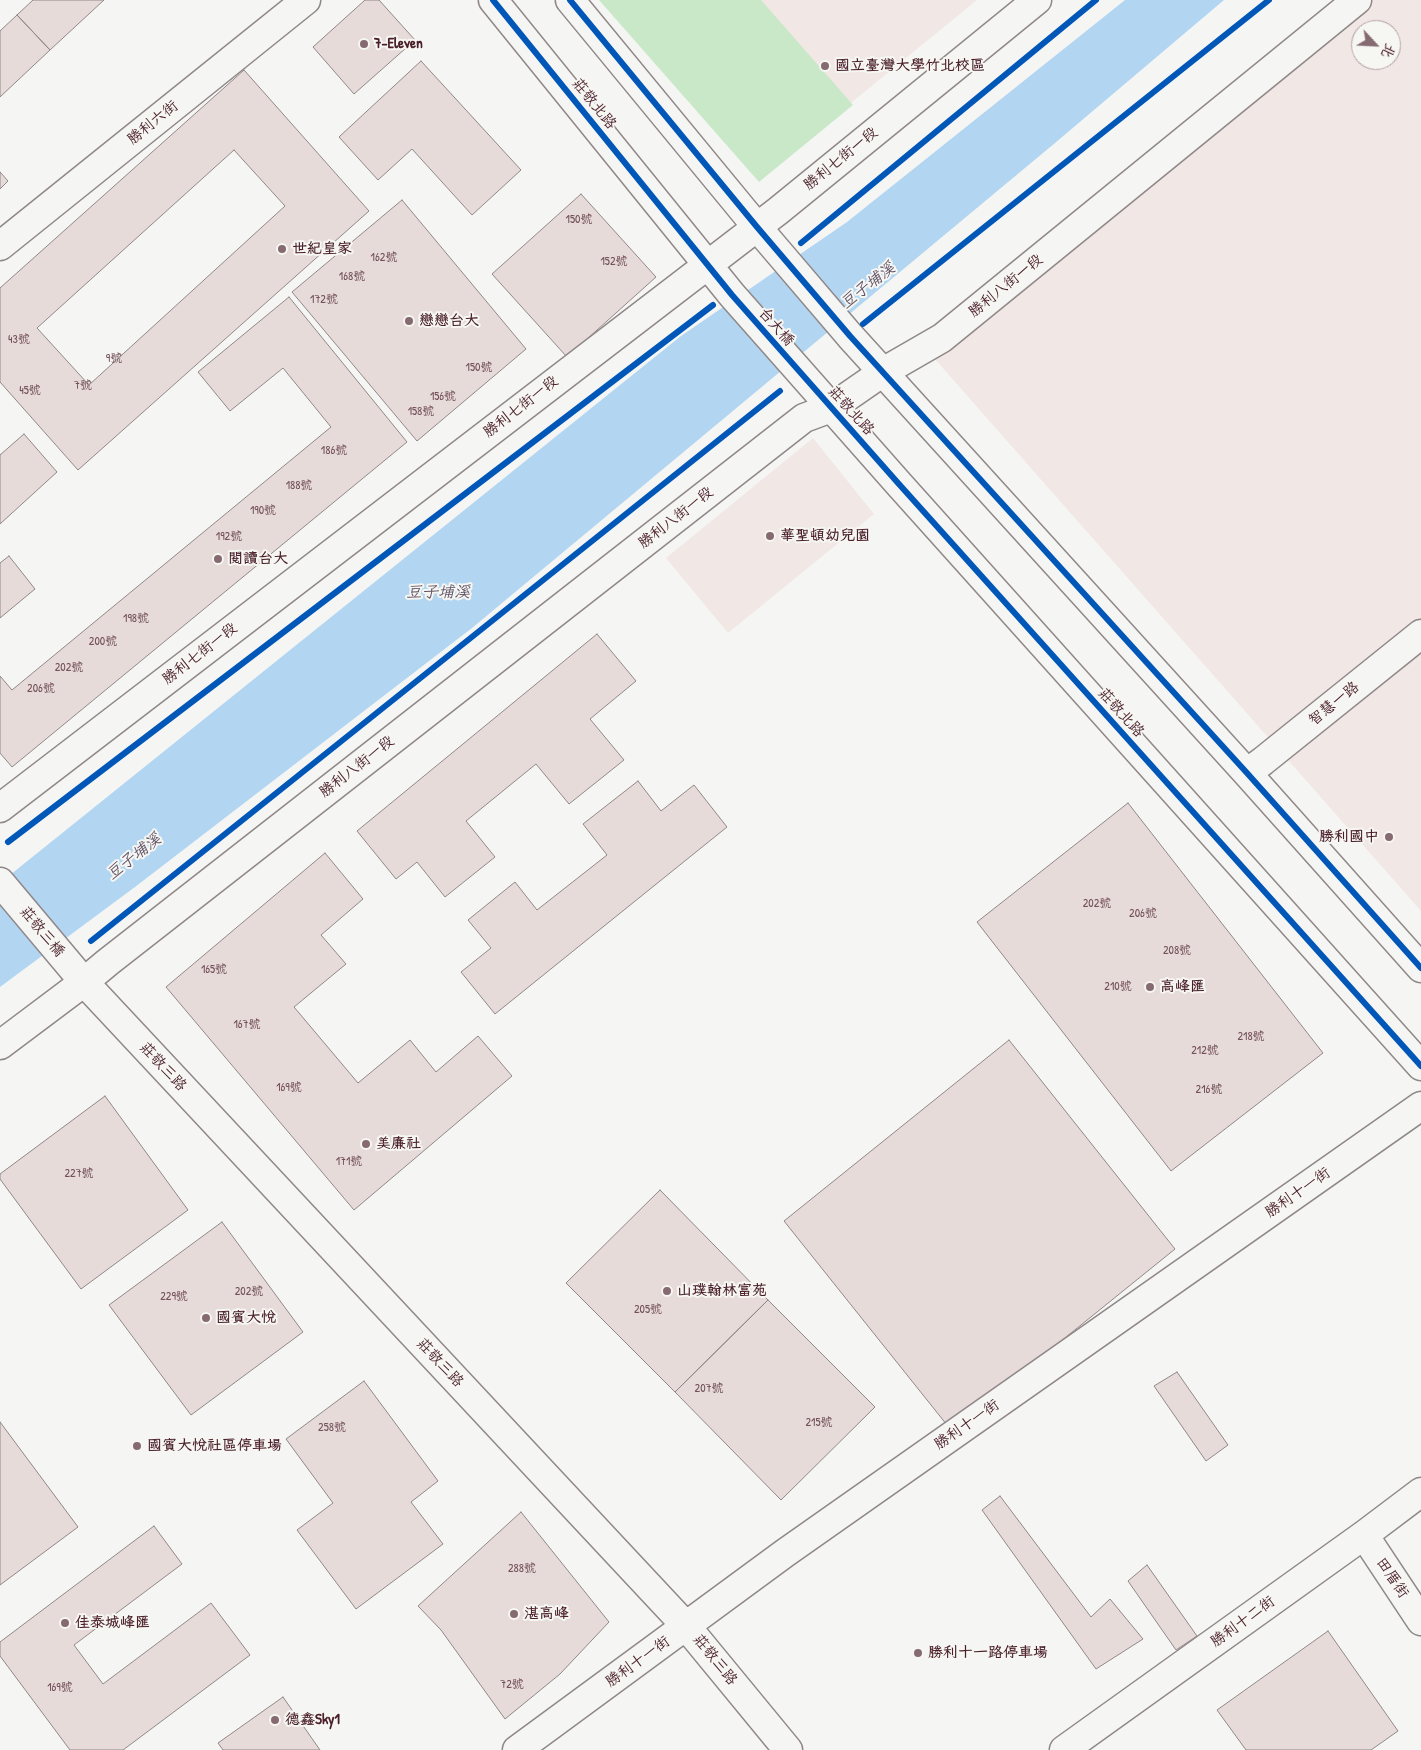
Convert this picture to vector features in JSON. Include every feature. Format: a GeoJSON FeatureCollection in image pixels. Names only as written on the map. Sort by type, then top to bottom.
{"type":"FeatureCollection","features":[{"type":"Feature","properties":{"kind":"street","name":"勝利六街"},"geometry":{"type":"LineString","coordinates":[[0,246],[306,0]]}},
{"type":"Feature","properties":{"kind":"street","name":"莊敬北路"},"geometry":{"type":"LineString","coordinates":[[493,0],[732,295]]}},
{"type":"Feature","properties":{"kind":"street"},"geometry":{"type":"LineString","coordinates":[[570,0],[783,258],[850,336],[1247,773],[1421,968]]}},
{"type":"Feature","properties":{"kind":"street","name":"勝利七街一段"},"geometry":{"type":"LineString","coordinates":[[0,808],[778,211],[1037,0]]}},
{"type":"Feature","properties":{"kind":"street","name":"勝利八街一段"},"geometry":{"type":"LineString","coordinates":[[0,1045],[84,982],[804,418],[831,408],[882,372],[942,338],[1357,0]]}},
{"type":"Feature","properties":{"kind":"street","name":"台大橋"},"geometry":{"type":"LineString","coordinates":[[732,295],[802,375]]}},
{"type":"Feature","properties":{"kind":"street","name":"莊敬北路"},"geometry":{"type":"LineString","coordinates":[[802,375],[1421,1066]]}},
{"type":"Feature","properties":{"kind":"street","name":"智慧一路"},"geometry":{"type":"LineString","coordinates":[[1247,773],[1421,634]]}},
{"type":"Feature","properties":{"kind":"street","name":"莊敬三橋"},"geometry":{"type":"LineString","coordinates":[[0,882],[84,982]]}},
{"type":"Feature","properties":{"kind":"street","name":"莊敬三路"},"geometry":{"type":"LineString","coordinates":[[84,982],[686,1626],[788,1750]]}},
{"type":"Feature","properties":{"kind":"street","name":"勝利十一街"},"geometry":{"type":"LineString","coordinates":[[517,1750],[785,1553],[1421,1106]]}},
{"type":"Feature","properties":{"kind":"street","name":"勝利十二街"},"geometry":{"type":"LineString","coordinates":[[1064,1750],[1421,1492]]}},
{"type":"Feature","properties":{"kind":"street","name":"田厝街"},"geometry":{"type":"LineString","coordinates":[[1364,1535],[1421,1621]]}},
{"type":"Feature","properties":{"kind":"shaded area","name":"國立臺灣大學竹北校區"},"geometry":{"type":"Polygon","coordinates":[[[696,0],[977,0],[814,133],[696,0]]]}},
{"type":"Feature","properties":{"kind":"shaded area"},"geometry":{"type":"Polygon","coordinates":[[[1341,0],[1421,0],[1421,911],[919,341],[1341,0]]]}},
{"type":"Feature","properties":{"kind":"shaded area","name":"華聖頓幼兒園"},"geometry":{"type":"Polygon","coordinates":[[[813,438],[874,514],[728,633],[666,558],[813,438]]]}},
{"type":"Feature","properties":{"kind":"green space"},"geometry":{"type":"Polygon","coordinates":[[[599,0],[761,0],[853,105],[759,182],[599,0]]]}},
{"type":"Feature","properties":{"kind":"water","name":"豆子埔溪"},"geometry":{"type":"Polygon","coordinates":[[[1125,0],[1224,0],[472,628],[135,887],[0,987],[0,883],[681,336],[847,222],[1125,0]]]}},
{"type":"Feature","properties":{"kind":"building"},"geometry":{"type":"Polygon","coordinates":[[[33,0],[104,0],[50,50],[17,15],[33,0]]]}},
{"type":"Feature","properties":{"kind":"building","name":"7-Eleven"},"geometry":{"type":"Polygon","coordinates":[[[365,0],[379,0],[415,40],[354,94],[313,47],[365,0]]]}},
{"type":"Feature","properties":{"kind":"building"},"geometry":{"type":"Polygon","coordinates":[[[17,15],[50,50],[0,97],[0,31],[17,15]]]}},
{"type":"Feature","properties":{"kind":"building"},"geometry":{"type":"Polygon","coordinates":[[[421,61],[521,170],[472,215],[412,149],[378,180],[339,137],[421,61]]]}},
{"type":"Feature","properties":{"kind":"building","name":"世紀皇家"},"geometry":{"type":"Polygon","coordinates":[[[244,70],[369,211],[78,470],[0,382],[0,288],[244,70]],[[234,150],[37,328],[89,385],[285,206],[234,150]]]}},
{"type":"Feature","properties":{"kind":"building"},"geometry":{"type":"Polygon","coordinates":[[[0,172],[8,181],[0,189],[0,172]]]}},
{"type":"Feature","properties":{"kind":"building"},"geometry":{"type":"Polygon","coordinates":[[[581,194],[656,277],[567,357],[492,274],[581,194]]]}},
{"type":"Feature","properties":{"kind":"building","name":"戀戀台大"},"geometry":{"type":"Polygon","coordinates":[[[402,200],[526,349],[417,441],[292,292],[402,200]]]}},
{"type":"Feature","properties":{"kind":"building","name":"閱讀台大"},"geometry":{"type":"Polygon","coordinates":[[[289,297],[407,442],[12,767],[0,753],[0,676],[12,690],[331,427],[283,368],[230,411],[198,372],[289,297]]]}},
{"type":"Feature","properties":{"kind":"building"},"geometry":{"type":"Polygon","coordinates":[[[24,434],[57,472],[0,524],[0,455],[24,434]]]}},
{"type":"Feature","properties":{"kind":"building"},"geometry":{"type":"Polygon","coordinates":[[[9,556],[35,589],[0,618],[0,563],[9,556]]]}},
{"type":"Feature","properties":{"kind":"building"},"geometry":{"type":"Polygon","coordinates":[[[597,634],[636,681],[590,719],[624,760],[569,804],[536,764],[466,821],[495,857],[445,897],[417,862],[396,879],[357,831],[597,634]]]}},
{"type":"Feature","properties":{"kind":"building"},"geometry":{"type":"Polygon","coordinates":[[[638,781],[661,811],[694,785],[727,827],[495,1014],[461,972],[491,948],[468,920],[515,882],[537,910],[607,855],[583,824],[638,781]]]}},
{"type":"Feature","properties":{"kind":"building","name":"高峰匯"},"geometry":{"type":"Polygon","coordinates":[[[1128,803],[1323,1053],[1171,1171],[977,922],[1128,803]]]}},
{"type":"Feature","properties":{"kind":"building"},"geometry":{"type":"Polygon","coordinates":[[[325,853],[363,899],[321,935],[346,964],[294,1007],[358,1083],[410,1040],[436,1072],[478,1036],[512,1076],[354,1210],[166,987],[325,853]]]}},
{"type":"Feature","properties":{"kind":"building"},"geometry":{"type":"Polygon","coordinates":[[[1009,1040],[1175,1249],[951,1430],[784,1221],[1009,1040]]]}},
{"type":"Feature","properties":{"kind":"building"},"geometry":{"type":"Polygon","coordinates":[[[105,1096],[188,1210],[81,1289],[0,1179],[0,1174],[105,1096]]]}},
{"type":"Feature","properties":{"kind":"building","name":"山璞翰林富苑"},"geometry":{"type":"Polygon","coordinates":[[[660,1190],[768,1300],[675,1392],[566,1283],[660,1190]]]}},
{"type":"Feature","properties":{"kind":"building","name":"國賓大悅"},"geometry":{"type":"Polygon","coordinates":[[[222,1222],[303,1332],[191,1415],[109,1305],[222,1222]]]}},
{"type":"Feature","properties":{"kind":"building","name":"山璞翰林富苑"},"geometry":{"type":"Polygon","coordinates":[[[768,1300],[875,1407],[781,1500],[675,1392],[768,1300]]]}},
{"type":"Feature","properties":{"kind":"building"},"geometry":{"type":"Polygon","coordinates":[[[1177,1372],[1228,1445],[1206,1461],[1154,1386],[1177,1372]]]}},
{"type":"Feature","properties":{"kind":"building"},"geometry":{"type":"Polygon","coordinates":[[[364,1381],[438,1481],[411,1502],[443,1544],[356,1609],[297,1530],[333,1503],[286,1439],[364,1381]]]}},
{"type":"Feature","properties":{"kind":"building"},"geometry":{"type":"Polygon","coordinates":[[[0,1422],[78,1527],[0,1585],[0,1422]]]}},
{"type":"Feature","properties":{"kind":"building"},"geometry":{"type":"Polygon","coordinates":[[[1000,1496],[1091,1617],[1110,1599],[1143,1639],[1096,1669],[982,1510],[1000,1496]]]}},
{"type":"Feature","properties":{"kind":"building","name":"湛高峰"},"geometry":{"type":"Polygon","coordinates":[[[521,1512],[609,1622],[560,1674],[505,1719],[441,1630],[418,1606],[521,1512]]]}},
{"type":"Feature","properties":{"kind":"building","name":"佳泰城峰匯"},"geometry":{"type":"Polygon","coordinates":[[[154,1526],[182,1564],[74,1645],[103,1684],[211,1603],[250,1655],[123,1750],[70,1750],[0,1656],[0,1642],[154,1526]]]}},
{"type":"Feature","properties":{"kind":"building"},"geometry":{"type":"Polygon","coordinates":[[[1147,1565],[1197,1636],[1176,1650],[1128,1581],[1147,1565]]]}},
{"type":"Feature","properties":{"kind":"building"},"geometry":{"type":"Polygon","coordinates":[[[1328,1631],[1398,1731],[1371,1750],[1246,1750],[1217,1710],[1328,1631]]]}},
{"type":"Feature","properties":{"kind":"building","name":"德鑫Sky1"},"geometry":{"type":"Polygon","coordinates":[[[283,1697],[320,1750],[223,1750],[218,1743],[283,1697]]]}},
{"type":"Feature","properties":{"kind":"cycle path"},"geometry":{"type":"LineString","coordinates":[[493,0],[732,295],[1421,1066]]}},
{"type":"Feature","properties":{"kind":"cycle path"},"geometry":{"type":"LineString","coordinates":[[570,0],[757,227],[850,336],[1247,773],[1421,968]]}},
{"type":"Feature","properties":{"kind":"cycle path"},"geometry":{"type":"LineString","coordinates":[[801,243],[1096,0]]}},
{"type":"Feature","properties":{"kind":"cycle path"},"geometry":{"type":"LineString","coordinates":[[863,324],[1269,0]]}},
{"type":"Feature","properties":{"kind":"cycle path"},"geometry":{"type":"LineString","coordinates":[[8,842],[713,305]]}},
{"type":"Feature","properties":{"kind":"cycle path"},"geometry":{"type":"LineString","coordinates":[[91,941],[780,391]]}},
{"type":"Feature","properties":{"kind":"place","name":"7-Eleven"},"geometry":{"type":"Point","coordinates":[364,44]}},
{"type":"Feature","properties":{"kind":"place","name":"國立臺灣大學竹北校區"},"geometry":{"type":"Point","coordinates":[825,66]}},
{"type":"Feature","properties":{"kind":"place","name":"世紀皇家"},"geometry":{"type":"Point","coordinates":[282,249]}},
{"type":"Feature","properties":{"kind":"place","name":"戀戀台大"},"geometry":{"type":"Point","coordinates":[409,321]}},
{"type":"Feature","properties":{"kind":"place","name":"華聖頓幼兒園"},"geometry":{"type":"Point","coordinates":[770,536]}},
{"type":"Feature","properties":{"kind":"place","name":"閱讀台大"},"geometry":{"type":"Point","coordinates":[218,559]}},
{"type":"Feature","properties":{"kind":"place","name":"勝利國中"},"geometry":{"type":"Point","coordinates":[1389,837]}},
{"type":"Feature","properties":{"kind":"place","name":"高峰匯"},"geometry":{"type":"Point","coordinates":[1150,987]}},
{"type":"Feature","properties":{"kind":"place","name":"美廉社"},"geometry":{"type":"Point","coordinates":[366,1144]}},
{"type":"Feature","properties":{"kind":"place","name":"山璞翰林富苑"},"geometry":{"type":"Point","coordinates":[667,1291]}},
{"type":"Feature","properties":{"kind":"place","name":"國賓大悅"},"geometry":{"type":"Point","coordinates":[206,1318]}},
{"type":"Feature","properties":{"kind":"place","name":"國賓大悅社區停車場"},"geometry":{"type":"Point","coordinates":[137,1446]}},
{"type":"Feature","properties":{"kind":"place","name":"湛高峰"},"geometry":{"type":"Point","coordinates":[514,1614]}},
{"type":"Feature","properties":{"kind":"place","name":"佳泰城峰匯"},"geometry":{"type":"Point","coordinates":[65,1623]}},
{"type":"Feature","properties":{"kind":"place","name":"勝利十一路停車場"},"geometry":{"type":"Point","coordinates":[918,1653]}},
{"type":"Feature","properties":{"kind":"place","name":"德鑫Sky1"},"geometry":{"type":"Point","coordinates":[275,1720]}}]}
